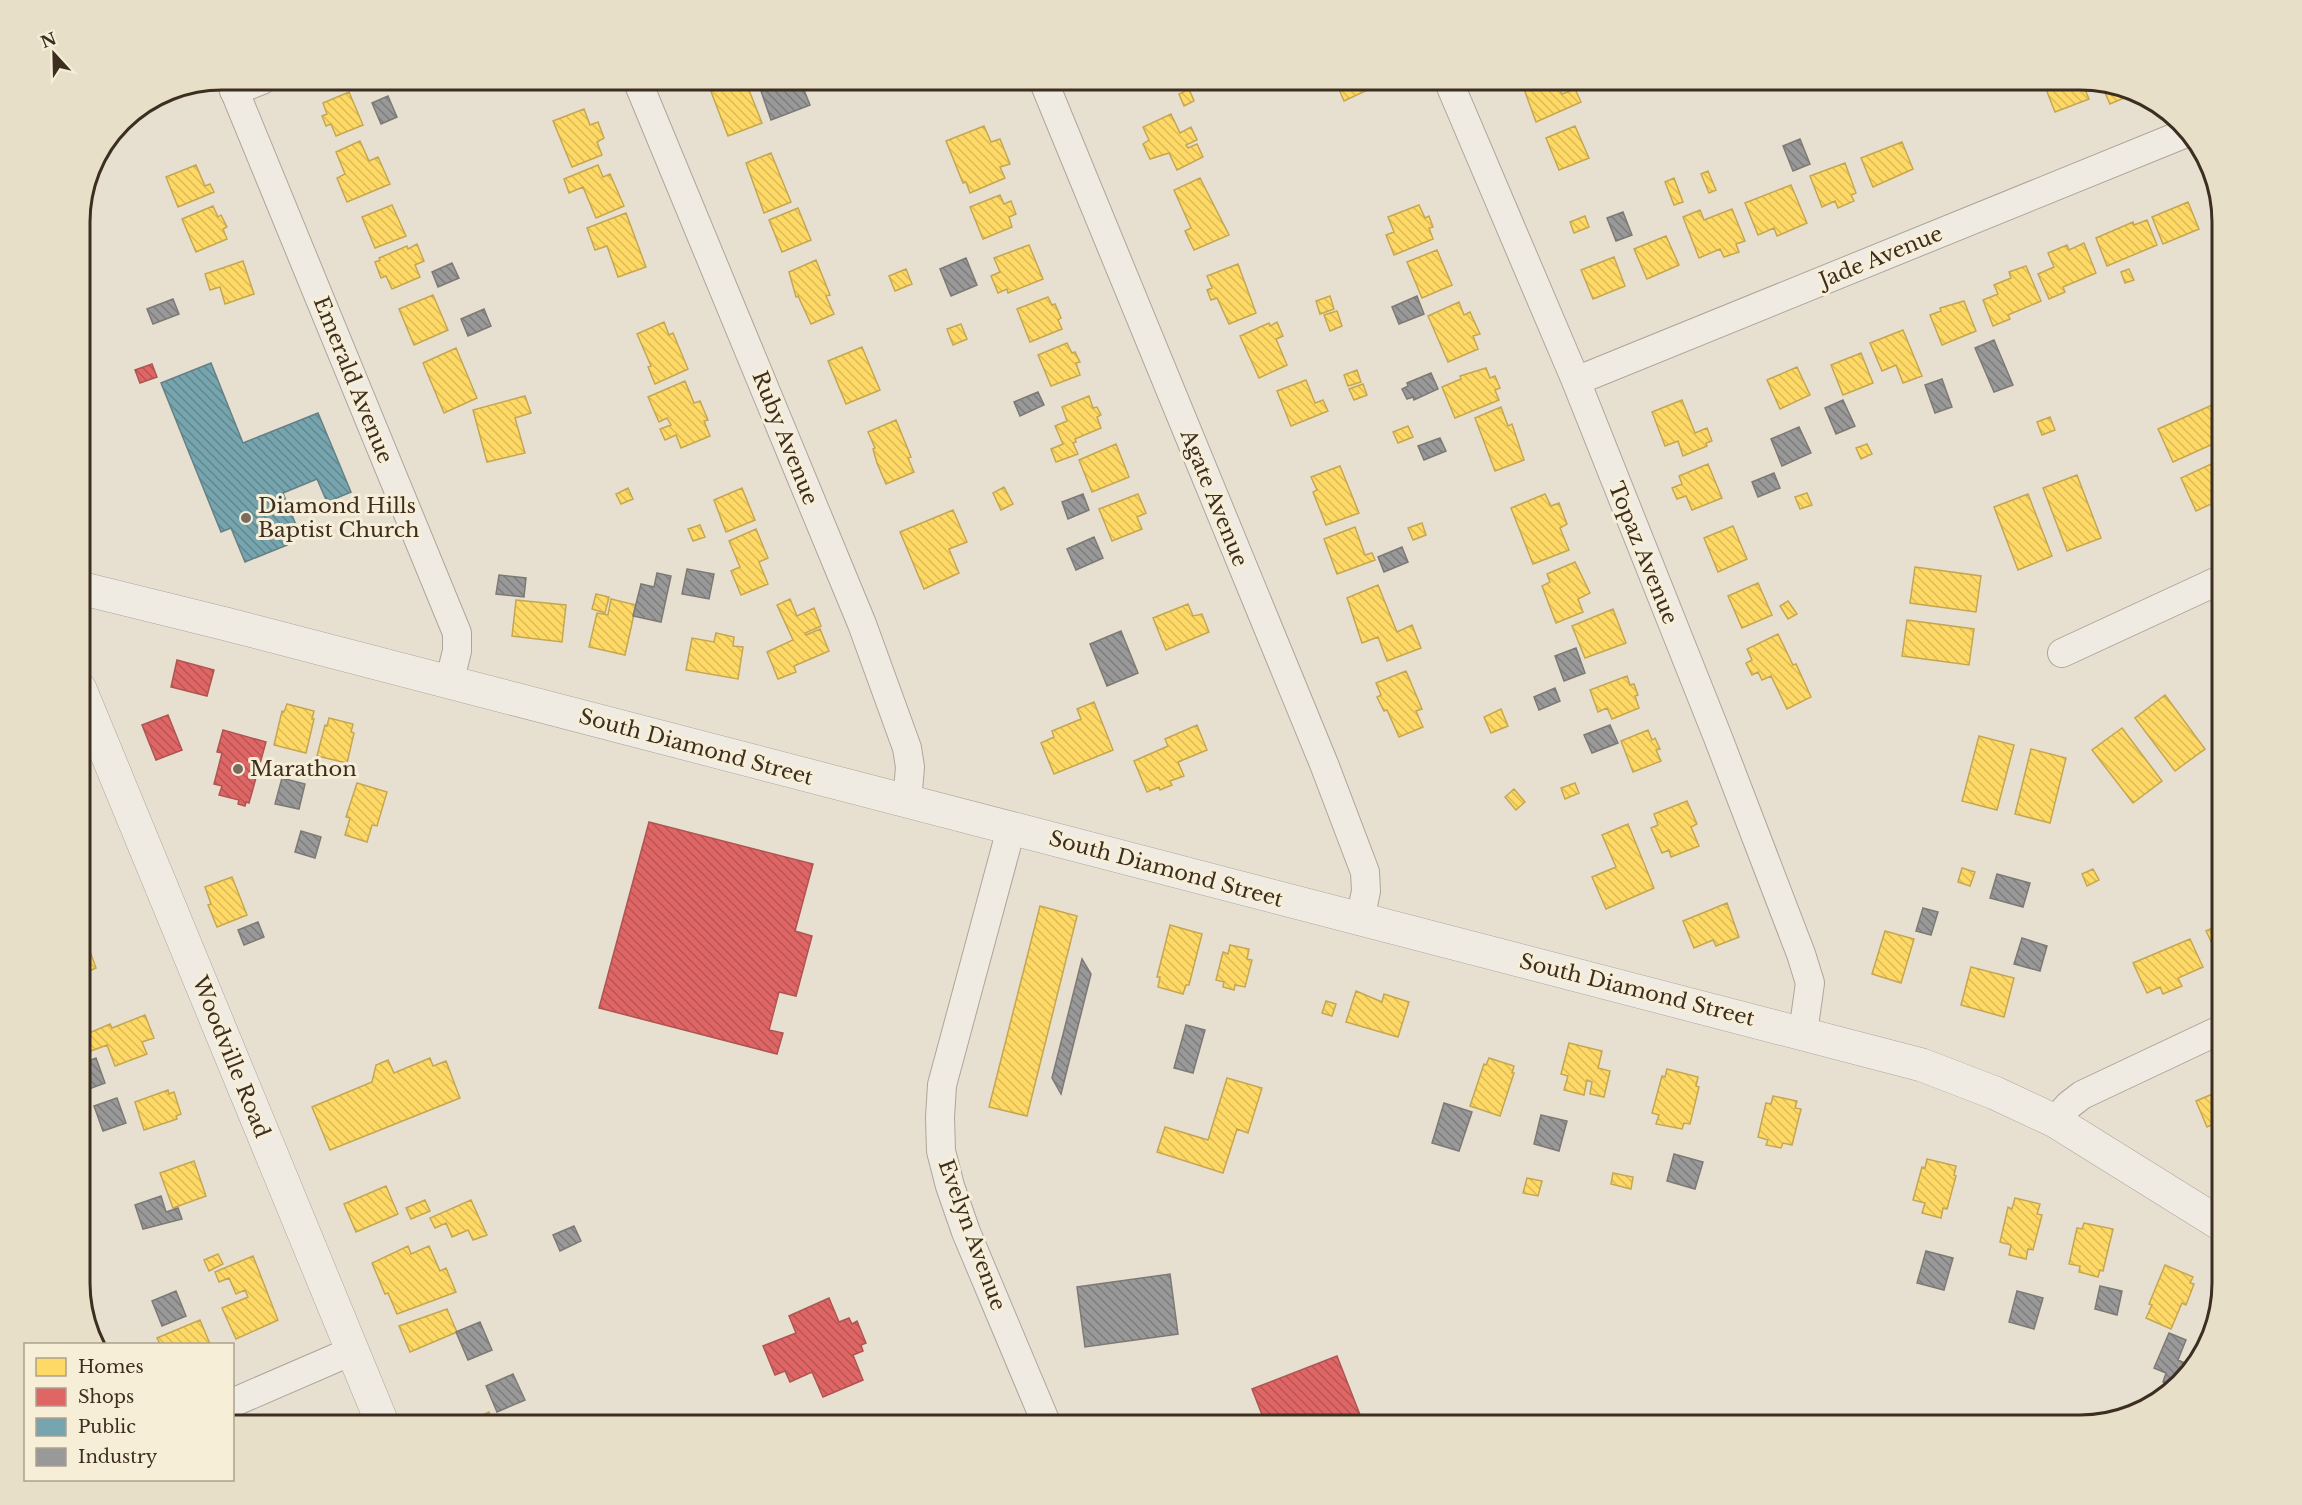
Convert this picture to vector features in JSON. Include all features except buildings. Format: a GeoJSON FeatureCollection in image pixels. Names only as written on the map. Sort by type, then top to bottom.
{"type":"FeatureCollection","features":[{"type":"Feature","properties":{"kind":"street","name":"Emerald Avenue"},"geometry":{"type":"LineString","coordinates":[[234,90],[457,633],[457,651],[449,683]]}},
{"type":"Feature","properties":{"kind":"street","name":"Ruby Avenue"},"geometry":{"type":"LineString","coordinates":[[641,90],[862,624],[907,748],[910,767],[907,802]]}},
{"type":"Feature","properties":{"kind":"street","name":"Agate Avenue"},"geometry":{"type":"LineString","coordinates":[[1047,90],[1324,764],[1365,872],[1366,891],[1360,920]]}},
{"type":"Feature","properties":{"kind":"street","name":"Topaz Avenue"},"geometry":{"type":"LineString","coordinates":[[1452,90],[1576,381],[1717,735],[1801,954],[1810,983],[1803,1033]]}},
{"type":"Feature","properties":{"kind":"street","name":"Jade Avenue"},"geometry":{"type":"LineString","coordinates":[[1576,381],[2180,136]]}},
{"type":"Feature","properties":{"kind":"street"},"geometry":{"type":"LineString","coordinates":[[2062,653],[2212,584]]}},
{"type":"Feature","properties":{"kind":"street","name":"South Diamond Street"},"geometry":{"type":"LineString","coordinates":[[90,590],[1922,1065],[1995,1093],[2055,1121],[2212,1218]]}},
{"type":"Feature","properties":{"kind":"street","name":"Woodville Road"},"geometry":{"type":"LineString","coordinates":[[90,712],[379,1415]]}},
{"type":"Feature","properties":{"kind":"street","name":"Evelyn Avenue"},"geometry":{"type":"LineString","coordinates":[[1011,829],[942,1085],[941,1151],[966,1232],[1043,1415]]}},
{"type":"Feature","properties":{"kind":"street"},"geometry":{"type":"LineString","coordinates":[[2055,1121],[2069,1105],[2082,1095],[2212,1034]]}},
{"type":"Feature","properties":{"kind":"street"},"geometry":{"type":"LineString","coordinates":[[234,1402],[352,1351]]}},
{"type":"Feature","properties":{"kind":"place","name":"Diamond Hills Baptist Church"},"geometry":{"type":"Point","coordinates":[246,518]}},
{"type":"Feature","properties":{"kind":"place","name":"Marathon"},"geometry":{"type":"Point","coordinates":[238,769]}}]}
